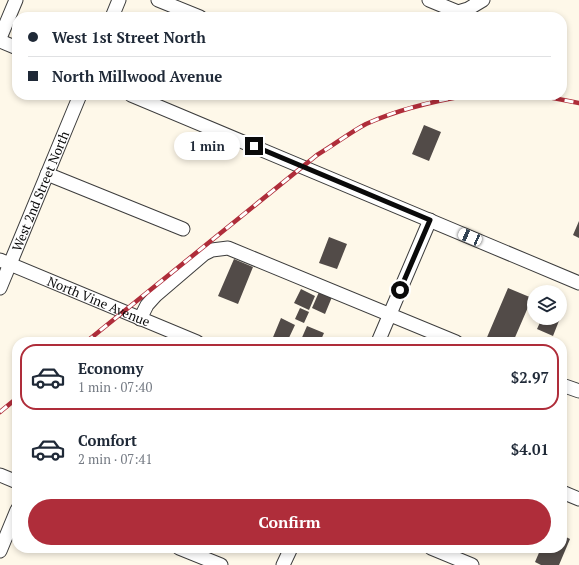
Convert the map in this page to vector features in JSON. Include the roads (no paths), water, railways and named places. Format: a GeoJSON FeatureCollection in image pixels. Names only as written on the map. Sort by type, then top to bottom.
{"type":"FeatureCollection","features":[{"type":"Feature","properties":{"kind":"street"},"geometry":{"type":"LineString","coordinates":[[12,46],[0,40],[16,0]]}},
{"type":"Feature","properties":{"kind":"street"},"geometry":{"type":"LineString","coordinates":[[114,12],[119,0]]}},
{"type":"Feature","properties":{"kind":"street"},"geometry":{"type":"LineString","coordinates":[[158,0],[188,12]]}},
{"type":"Feature","properties":{"kind":"street"},"geometry":{"type":"LineString","coordinates":[[429,0],[458,12],[468,9],[484,0]]}},
{"type":"Feature","properties":{"kind":"street","name":"West 2nd Street North"},"geometry":{"type":"LineString","coordinates":[[0,288],[5,262],[47,174],[78,100]]}},
{"type":"Feature","properties":{"kind":"street"},"geometry":{"type":"LineString","coordinates":[[143,100],[579,283]]}},
{"type":"Feature","properties":{"kind":"street"},"geometry":{"type":"LineString","coordinates":[[47,174],[184,229]]}},
{"type":"Feature","properties":{"kind":"street"},"geometry":{"type":"LineString","coordinates":[[380,337],[430,220]]}},
{"type":"Feature","properties":{"kind":"street"},"geometry":{"type":"LineString","coordinates":[[140,319],[147,306],[156,295],[204,254],[212,250],[228,248],[444,337]]}},
{"type":"Feature","properties":{"kind":"street","name":"North Vine Avenue"},"geometry":{"type":"LineString","coordinates":[[5,262],[185,337]]}},
{"type":"Feature","properties":{"kind":"street"},"geometry":{"type":"LineString","coordinates":[[567,387],[579,391]]}},
{"type":"Feature","properties":{"kind":"street"},"geometry":{"type":"LineString","coordinates":[[0,475],[12,480]]}},
{"type":"Feature","properties":{"kind":"street"},"geometry":{"type":"LineString","coordinates":[[567,494],[579,499]]}},
{"type":"Feature","properties":{"kind":"street"},"geometry":{"type":"LineString","coordinates":[[0,551],[12,522]]}},
{"type":"Feature","properties":{"kind":"street"},"geometry":{"type":"LineString","coordinates":[[191,553],[221,565]]}},
{"type":"Feature","properties":{"kind":"street"},"geometry":{"type":"LineString","coordinates":[[284,565],[289,553]]}},
{"type":"Feature","properties":{"kind":"street"},"geometry":{"type":"LineString","coordinates":[[443,553],[472,565]]}},
{"type":"Feature","properties":{"kind":"railway"},"geometry":{"type":"LineString","coordinates":[[92,337],[317,155],[366,124],[391,114],[443,100]]}},
{"type":"Feature","properties":{"kind":"railway"},"geometry":{"type":"LineString","coordinates":[[564,100],[579,103]]}},
{"type":"Feature","properties":{"kind":"railway"},"geometry":{"type":"LineString","coordinates":[[0,412],[12,402]]}}]}
